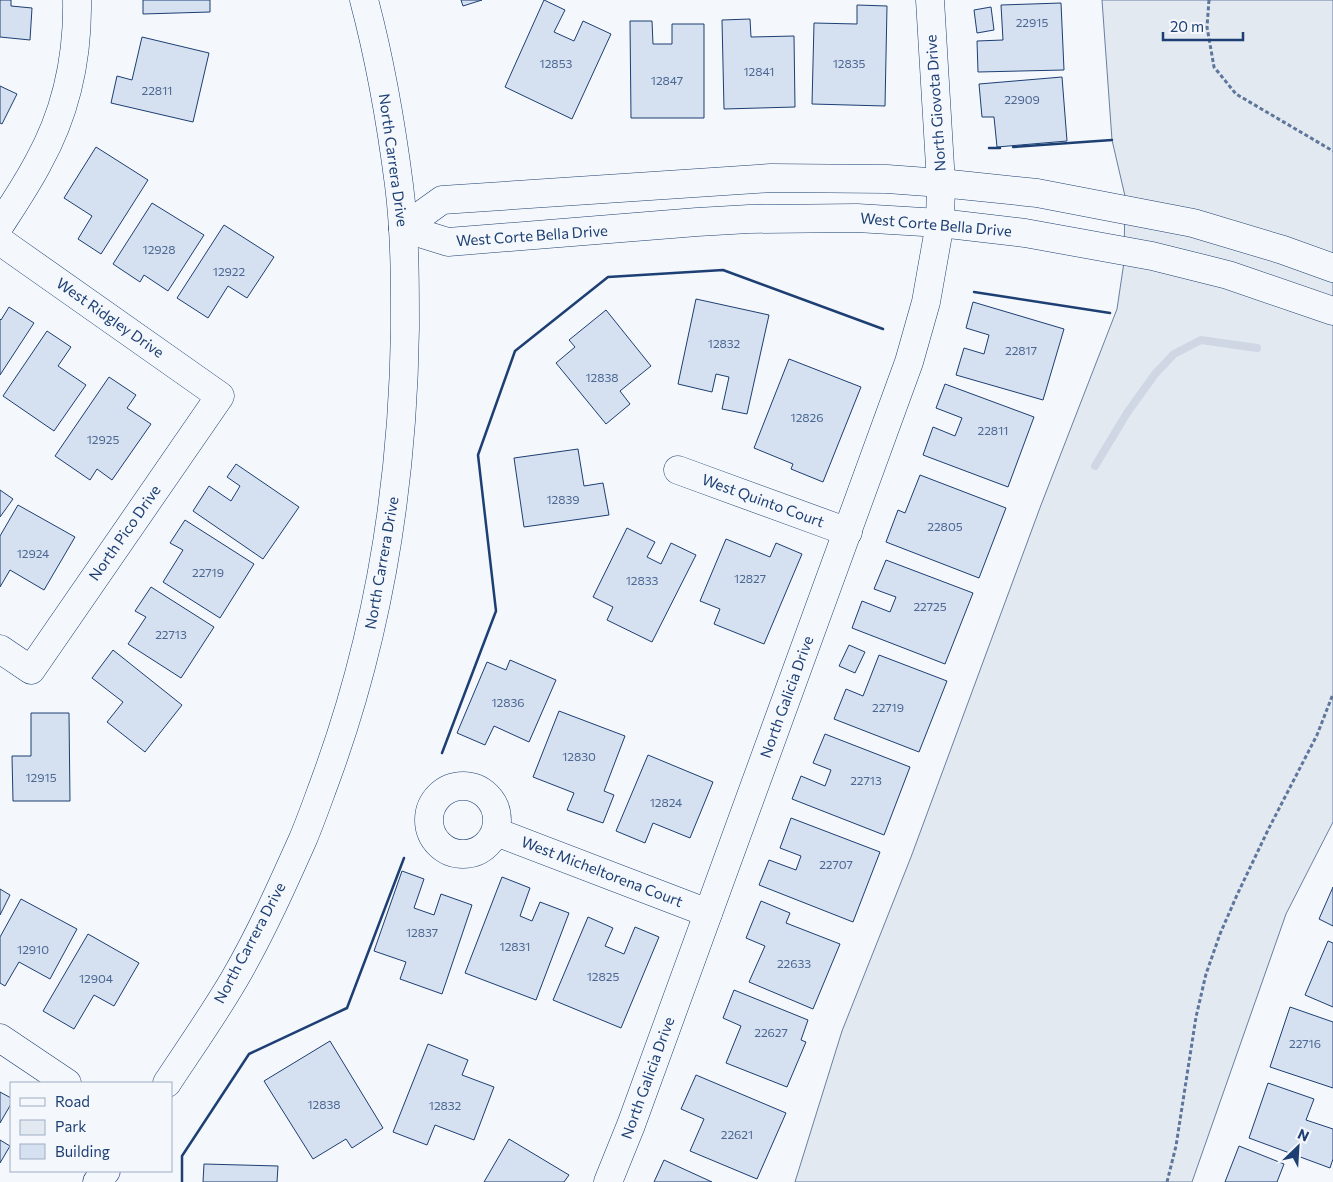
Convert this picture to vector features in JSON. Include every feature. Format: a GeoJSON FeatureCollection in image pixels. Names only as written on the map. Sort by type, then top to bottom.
{"type":"FeatureCollection","features":[{"type":"Feature","properties":{"kind":"street"},"geometry":{"type":"LineString","coordinates":[[0,225],[38,163],[66,96],[74,60],[77,0]]}},
{"type":"Feature","properties":{"kind":"street","name":"North Carrera Drive"},"geometry":{"type":"LineString","coordinates":[[168,1082],[232,983],[266,918],[304,836],[336,751],[356,689],[374,612],[391,522],[404,376],[405,300],[403,228],[400,186],[384,91],[364,0]]}},
{"type":"Feature","properties":{"kind":"street","name":"North Giovota Drive"},"geometry":{"type":"LineString","coordinates":[[930,0],[940,204]]}},
{"type":"Feature","properties":{"kind":"street","name":"West Corte Bella Drive"},"geometry":{"type":"LineString","coordinates":[[403,228],[442,200],[771,178],[887,179],[940,204],[1025,233],[1152,256],[1228,275],[1333,311]]}},
{"type":"Feature","properties":{"kind":"street","name":"West Corte Bella Drive"},"geometry":{"type":"LineString","coordinates":[[403,228],[448,242],[697,222],[749,219],[857,218],[940,204],[1037,193],[1193,223],[1283,250],[1333,268]]}},
{"type":"Feature","properties":{"kind":"street","name":"North Galicia Drive"},"geometry":{"type":"LineString","coordinates":[[608,1182],[631,1125],[848,532],[916,340],[926,302],[940,204]]}},
{"type":"Feature","properties":{"kind":"street","name":"West Ridgley Drive"},"geometry":{"type":"LineString","coordinates":[[0,241],[220,396]]}},
{"type":"Feature","properties":{"kind":"street","name":"North Pico Drive"},"geometry":{"type":"LineString","coordinates":[[0,649],[31,670],[220,396]]}},
{"type":"Feature","properties":{"kind":"street","name":"West Quinto Court"},"geometry":{"type":"LineString","coordinates":[[678,470],[848,532]]}},
{"type":"Feature","properties":{"kind":"street","name":"West Micheltorena Court"},"geometry":{"type":"LineString","coordinates":[[496,832],[708,913]]}},
{"type":"Feature","properties":{"kind":"street"},"geometry":{"type":"LineString","coordinates":[[0,1038],[66,1082]]}},
{"type":"Feature","properties":{"kind":"street"},"geometry":{"type":"LineString","coordinates":[[97,1182],[105,1172]]}},
{"type":"Feature","properties":{"kind":"path"},"geometry":{"type":"LineString","coordinates":[[1209,0],[1206,27],[1214,68],[1236,94],[1333,151]]}},
{"type":"Feature","properties":{"kind":"path"},"geometry":{"type":"LineString","coordinates":[[1167,1182],[1176,1146],[1196,1017],[1206,974],[1220,934],[1237,895],[1317,735],[1333,694]]}},
{"type":"Feature","properties":{"kind":"green space"},"geometry":{"type":"Polygon","coordinates":[[[1102,0],[1333,0],[1333,822],[1286,914],[1192,1182],[795,1182],[842,1031],[911,857],[1041,505],[1117,309],[1124,262],[1125,196],[1112,140],[1102,0]]]}},
{"type":"Feature","properties":{"kind":"building"},"geometry":{"type":"Polygon","coordinates":[[[0,0],[11,0],[11,6],[32,8],[30,40],[0,37],[0,0]]]}},
{"type":"Feature","properties":{"kind":"building"},"geometry":{"type":"Polygon","coordinates":[[[143,0],[210,0],[210,12],[143,14],[143,0]]]}},
{"type":"Feature","properties":{"kind":"building"},"geometry":{"type":"Polygon","coordinates":[[[461,0],[482,0],[463,6],[461,0]]]}},
{"type":"Feature","properties":{"kind":"building"},"geometry":{"type":"Polygon","coordinates":[[[544,0],[565,10],[554,32],[574,41],[583,21],[611,34],[572,119],[505,87],[544,0]]]}},
{"type":"Feature","properties":{"kind":"building"},"geometry":{"type":"Polygon","coordinates":[[[1061,3],[1064,70],[978,72],[977,41],[1003,40],[1001,5],[1061,3]]]}},
{"type":"Feature","properties":{"kind":"building"},"geometry":{"type":"Polygon","coordinates":[[[857,5],[887,6],[885,106],[812,104],[814,23],[857,24],[857,5]]]}},
{"type":"Feature","properties":{"kind":"building"},"geometry":{"type":"Polygon","coordinates":[[[991,7],[994,30],[977,33],[974,10],[991,7]]]}},
{"type":"Feature","properties":{"kind":"building"},"geometry":{"type":"Polygon","coordinates":[[[750,19],[751,37],[794,36],[795,107],[724,109],[722,20],[750,19]]]}},
{"type":"Feature","properties":{"kind":"building"},"geometry":{"type":"Polygon","coordinates":[[[630,21],[652,21],[653,44],[672,44],[672,24],[704,24],[704,118],[631,118],[630,21]]]}},
{"type":"Feature","properties":{"kind":"building"},"geometry":{"type":"Polygon","coordinates":[[[142,37],[209,53],[193,122],[111,103],[117,76],[132,80],[142,37]]]}},
{"type":"Feature","properties":{"kind":"building"},"geometry":{"type":"Polygon","coordinates":[[[1062,77],[1067,141],[997,147],[994,117],[982,117],[979,84],[1062,77]]]}},
{"type":"Feature","properties":{"kind":"building"},"geometry":{"type":"Polygon","coordinates":[[[0,86],[17,94],[2,124],[0,123],[0,86]]]}},
{"type":"Feature","properties":{"kind":"building"},"geometry":{"type":"Polygon","coordinates":[[[96,147],[148,180],[101,254],[78,239],[92,216],[64,198],[96,147]]]}},
{"type":"Feature","properties":{"kind":"building"},"geometry":{"type":"Polygon","coordinates":[[[152,203],[204,235],[168,291],[144,275],[140,282],[113,264],[152,203]]]}},
{"type":"Feature","properties":{"kind":"building"},"geometry":{"type":"Polygon","coordinates":[[[224,225],[274,257],[247,298],[228,286],[208,318],[177,298],[224,225]]]}},
{"type":"Feature","properties":{"kind":"building"},"geometry":{"type":"Polygon","coordinates":[[[696,299],[769,315],[747,414],[722,409],[729,377],[716,374],[712,392],[678,384],[696,299]]]}},
{"type":"Feature","properties":{"kind":"building"},"geometry":{"type":"Polygon","coordinates":[[[973,302],[1064,329],[1043,400],[956,375],[964,348],[984,354],[989,335],[966,328],[973,302]]]}},
{"type":"Feature","properties":{"kind":"building"},"geometry":{"type":"Polygon","coordinates":[[[9,307],[34,323],[0,375],[0,319],[9,307]]]}},
{"type":"Feature","properties":{"kind":"building"},"geometry":{"type":"Polygon","coordinates":[[[606,310],[651,366],[620,391],[630,404],[606,424],[556,363],[575,347],[569,340],[606,310]]]}},
{"type":"Feature","properties":{"kind":"building"},"geometry":{"type":"Polygon","coordinates":[[[47,331],[71,347],[58,366],[86,385],[54,431],[3,396],[47,331]]]}},
{"type":"Feature","properties":{"kind":"building"},"geometry":{"type":"Polygon","coordinates":[[[789,359],[861,387],[823,482],[791,469],[793,464],[754,448],[789,359]]]}},
{"type":"Feature","properties":{"kind":"building"},"geometry":{"type":"Polygon","coordinates":[[[109,377],[136,395],[127,408],[151,424],[112,480],[97,469],[90,480],[55,456],[109,377]]]}},
{"type":"Feature","properties":{"kind":"building"},"geometry":{"type":"Polygon","coordinates":[[[945,384],[1034,417],[1008,487],[923,455],[933,427],[955,436],[962,418],[936,408],[945,384]]]}},
{"type":"Feature","properties":{"kind":"building"},"geometry":{"type":"Polygon","coordinates":[[[578,449],[584,486],[603,483],[609,515],[524,527],[514,458],[578,449]]]}},
{"type":"Feature","properties":{"kind":"building"},"geometry":{"type":"Polygon","coordinates":[[[236,464],[299,507],[263,559],[193,511],[209,486],[231,501],[240,486],[227,477],[236,464]]]}},
{"type":"Feature","properties":{"kind":"building"},"geometry":{"type":"Polygon","coordinates":[[[920,475],[1006,508],[979,578],[886,542],[898,510],[905,513],[920,475]]]}},
{"type":"Feature","properties":{"kind":"building"},"geometry":{"type":"Polygon","coordinates":[[[0,490],[13,499],[0,517],[0,490]]]}},
{"type":"Feature","properties":{"kind":"building"},"geometry":{"type":"Polygon","coordinates":[[[18,505],[75,537],[44,590],[10,570],[0,587],[0,536],[18,505]]]}},
{"type":"Feature","properties":{"kind":"building"},"geometry":{"type":"Polygon","coordinates":[[[185,520],[254,564],[220,618],[163,582],[183,550],[170,543],[185,520]]]}},
{"type":"Feature","properties":{"kind":"building"},"geometry":{"type":"Polygon","coordinates":[[[627,528],[655,542],[647,557],[661,564],[671,543],[696,555],[652,642],[607,620],[613,607],[593,597],[627,528]]]}},
{"type":"Feature","properties":{"kind":"building"},"geometry":{"type":"Polygon","coordinates":[[[726,539],[770,557],[776,543],[802,554],[764,644],[714,624],[720,609],[700,601],[726,539]]]}},
{"type":"Feature","properties":{"kind":"building"},"geometry":{"type":"Polygon","coordinates":[[[886,560],[973,593],[945,664],[852,628],[862,601],[890,612],[896,597],[874,589],[886,560]]]}},
{"type":"Feature","properties":{"kind":"building"},"geometry":{"type":"Polygon","coordinates":[[[151,587],[214,627],[181,678],[128,644],[146,617],[135,611],[151,587]]]}},
{"type":"Feature","properties":{"kind":"building"},"geometry":{"type":"Polygon","coordinates":[[[849,645],[865,652],[855,673],[839,666],[849,645]]]}},
{"type":"Feature","properties":{"kind":"building"},"geometry":{"type":"Polygon","coordinates":[[[113,650],[182,705],[145,752],[107,722],[123,702],[92,678],[113,650]]]}},
{"type":"Feature","properties":{"kind":"building"},"geometry":{"type":"Polygon","coordinates":[[[879,655],[947,681],[919,752],[834,719],[846,689],[863,696],[879,655]]]}},
{"type":"Feature","properties":{"kind":"building"},"geometry":{"type":"Polygon","coordinates":[[[510,660],[556,680],[529,742],[494,726],[485,745],[457,733],[487,662],[506,670],[510,660]]]}},
{"type":"Feature","properties":{"kind":"building"},"geometry":{"type":"Polygon","coordinates":[[[559,711],[625,736],[604,791],[614,795],[603,823],[567,810],[574,793],[533,777],[559,711]]]}},
{"type":"Feature","properties":{"kind":"building"},"geometry":{"type":"Polygon","coordinates":[[[31,713],[69,713],[70,801],[13,801],[12,756],[31,756],[31,713]]]}},
{"type":"Feature","properties":{"kind":"building"},"geometry":{"type":"Polygon","coordinates":[[[825,734],[910,767],[884,835],[792,799],[801,776],[825,786],[831,770],[813,763],[825,734]]]}},
{"type":"Feature","properties":{"kind":"building"},"geometry":{"type":"Polygon","coordinates":[[[648,755],[713,782],[690,838],[653,823],[645,843],[616,831],[648,755]]]}},
{"type":"Feature","properties":{"kind":"building"},"geometry":{"type":"Polygon","coordinates":[[[791,818],[880,852],[853,922],[759,885],[769,860],[796,870],[801,856],[780,848],[791,818]]]}},
{"type":"Feature","properties":{"kind":"building"},"geometry":{"type":"Polygon","coordinates":[[[402,871],[424,879],[414,908],[434,915],[441,894],[472,905],[442,994],[400,979],[406,962],[374,951],[402,871]]]}},
{"type":"Feature","properties":{"kind":"building"},"geometry":{"type":"Polygon","coordinates":[[[502,877],[530,888],[520,916],[532,921],[540,902],[569,913],[536,1000],[465,973],[502,877]]]}},
{"type":"Feature","properties":{"kind":"building"},"geometry":{"type":"Polygon","coordinates":[[[1333,887],[1333,926],[1319,919],[1333,887]]]}},
{"type":"Feature","properties":{"kind":"building"},"geometry":{"type":"Polygon","coordinates":[[[0,889],[10,895],[0,915],[0,889]]]}},
{"type":"Feature","properties":{"kind":"building"},"geometry":{"type":"Polygon","coordinates":[[[21,899],[77,929],[50,979],[19,962],[5,986],[0,983],[0,937],[21,899]]]}},
{"type":"Feature","properties":{"kind":"building"},"geometry":{"type":"Polygon","coordinates":[[[761,901],[790,913],[786,923],[840,944],[813,1009],[749,982],[765,946],[746,938],[761,901]]]}},
{"type":"Feature","properties":{"kind":"building"},"geometry":{"type":"Polygon","coordinates":[[[588,917],[613,928],[605,946],[624,954],[635,927],[659,937],[621,1028],[553,1000],[588,917]]]}},
{"type":"Feature","properties":{"kind":"building"},"geometry":{"type":"Polygon","coordinates":[[[88,934],[139,963],[114,1006],[94,995],[74,1029],[43,1011],[88,934]]]}},
{"type":"Feature","properties":{"kind":"building"},"geometry":{"type":"Polygon","coordinates":[[[1328,941],[1333,943],[1333,1007],[1305,995],[1328,941]]]}},
{"type":"Feature","properties":{"kind":"building"},"geometry":{"type":"Polygon","coordinates":[[[734,990],[808,1020],[801,1040],[806,1042],[787,1087],[726,1063],[741,1026],[723,1018],[734,990]]]}},
{"type":"Feature","properties":{"kind":"building"},"geometry":{"type":"Polygon","coordinates":[[[1290,1007],[1333,1022],[1333,1088],[1270,1067],[1290,1007]]]}},
{"type":"Feature","properties":{"kind":"building"},"geometry":{"type":"Polygon","coordinates":[[[330,1041],[383,1128],[352,1148],[346,1139],[313,1159],[264,1081],[330,1041]]]}},
{"type":"Feature","properties":{"kind":"building"},"geometry":{"type":"Polygon","coordinates":[[[428,1044],[468,1060],[462,1075],[494,1087],[474,1140],[435,1125],[427,1145],[393,1132],[428,1044]]]}},
{"type":"Feature","properties":{"kind":"building"},"geometry":{"type":"Polygon","coordinates":[[[696,1075],[786,1113],[757,1179],[690,1151],[704,1119],[681,1109],[696,1075]]]}},
{"type":"Feature","properties":{"kind":"building"},"geometry":{"type":"Polygon","coordinates":[[[1268,1083],[1314,1099],[1306,1120],[1333,1129],[1333,1159],[1330,1168],[1249,1138],[1268,1083]]]}},
{"type":"Feature","properties":{"kind":"building"},"geometry":{"type":"Polygon","coordinates":[[[0,1092],[10,1097],[10,1106],[0,1123],[0,1092]]]}},
{"type":"Feature","properties":{"kind":"building"},"geometry":{"type":"Polygon","coordinates":[[[509,1139],[569,1175],[564,1182],[484,1182],[509,1139]]]}},
{"type":"Feature","properties":{"kind":"building"},"geometry":{"type":"Polygon","coordinates":[[[0,1140],[10,1146],[0,1163],[0,1140]]]}},
{"type":"Feature","properties":{"kind":"building"},"geometry":{"type":"Polygon","coordinates":[[[1239,1146],[1284,1164],[1277,1182],[1225,1182],[1239,1146]]]}},
{"type":"Feature","properties":{"kind":"building"},"geometry":{"type":"Polygon","coordinates":[[[664,1160],[712,1182],[654,1182],[664,1160]]]}},
{"type":"Feature","properties":{"kind":"building"},"geometry":{"type":"Polygon","coordinates":[[[204,1164],[278,1166],[277,1182],[203,1182],[204,1164]]]}},
{"type":"Feature","properties":{"kind":"waterway"},"geometry":{"type":"LineString","coordinates":[[1095,466],[1127,413],[1155,374],[1174,354],[1201,340],[1257,348]]}},
{"type":"Feature","properties":{"kind":"wall"},"geometry":{"type":"LineString","coordinates":[[1013,147],[1112,140]]}},
{"type":"Feature","properties":{"kind":"wall"},"geometry":{"type":"LineString","coordinates":[[989,148],[1000,148]]}},
{"type":"Feature","properties":{"kind":"wall"},"geometry":{"type":"LineString","coordinates":[[442,753],[496,611],[478,455],[515,351],[608,277],[723,270],[883,329]]}},
{"type":"Feature","properties":{"kind":"wall"},"geometry":{"type":"LineString","coordinates":[[974,292],[1110,313]]}},
{"type":"Feature","properties":{"kind":"wall"},"geometry":{"type":"LineString","coordinates":[[182,1182],[182,1156],[249,1054],[347,1008],[404,858]]}}]}
